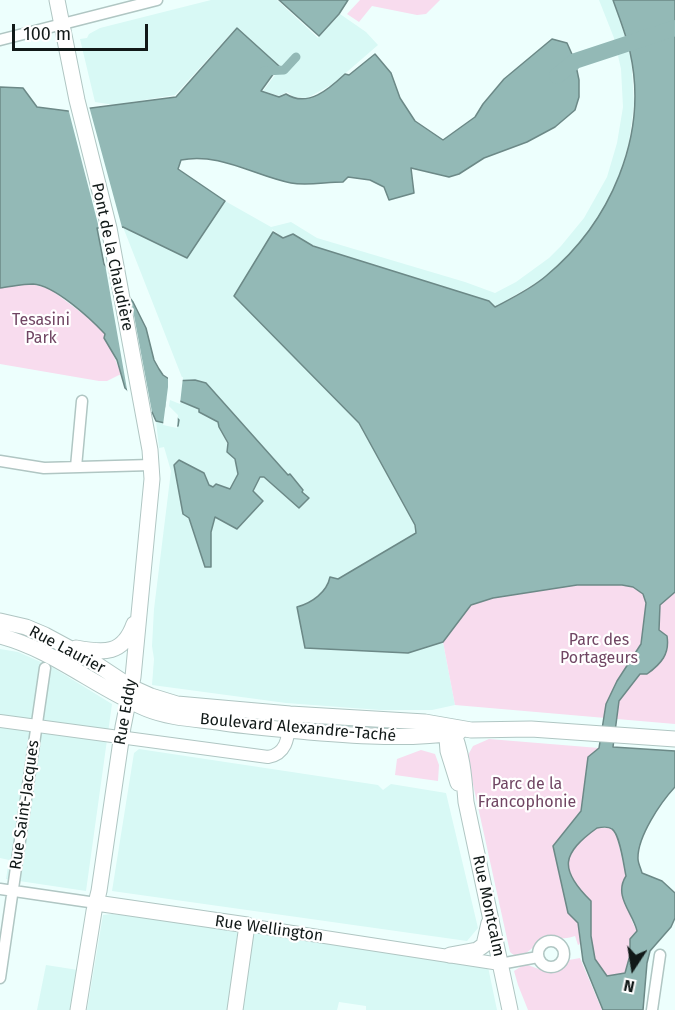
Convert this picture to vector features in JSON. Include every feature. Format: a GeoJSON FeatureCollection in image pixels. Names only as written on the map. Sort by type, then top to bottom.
{"type":"FeatureCollection","features":[{"type":"Feature","properties":{"kind":"main road","name":"Pont de la Chaudière"},"geometry":{"type":"LineString","coordinates":[[57,0],[77,101],[109,228],[143,413]]}},
{"type":"Feature","properties":{"kind":"main road","name":"Rue Eddy"},"geometry":{"type":"LineString","coordinates":[[78,1010],[130,694],[140,608],[152,497],[151,465],[143,413]]}},
{"type":"Feature","properties":{"kind":"main road"},"geometry":{"type":"LineString","coordinates":[[67,646],[103,652],[117,648],[129,637],[140,608]]}},
{"type":"Feature","properties":{"kind":"main road","name":"Rue Laurier"},"geometry":{"type":"LineString","coordinates":[[0,621],[26,627],[67,646],[130,694]]}},
{"type":"Feature","properties":{"kind":"main road","name":"Rue Laurier"},"geometry":{"type":"LineString","coordinates":[[0,636],[50,655],[130,694]]}},
{"type":"Feature","properties":{"kind":"main road","name":"Boulevard Alexandre-Taché"},"geometry":{"type":"LineString","coordinates":[[130,694],[164,715],[250,727],[289,722],[363,736],[433,736],[450,730],[531,729],[675,739]]}},
{"type":"Feature","properties":{"kind":"main road","name":"Rue Montcalm"},"geometry":{"type":"LineString","coordinates":[[450,730],[459,745],[466,802],[510,1010]]}},
{"type":"Feature","properties":{"kind":"main road","name":"Rue Wellington"},"geometry":{"type":"LineString","coordinates":[[96,903],[247,926]]}},
{"type":"Feature","properties":{"kind":"main road"},"geometry":{"type":"LineString","coordinates":[[450,955],[477,950],[484,945],[490,918]]}},
{"type":"Feature","properties":{"kind":"main road"},"geometry":{"type":"LineString","coordinates":[[235,1010],[247,926]]}},
{"type":"Feature","properties":{"kind":"street"},"geometry":{"type":"LineString","coordinates":[[0,40],[157,0]]}},
{"type":"Feature","properties":{"kind":"street"},"geometry":{"type":"LineString","coordinates":[[76,467],[82,401]]}},
{"type":"Feature","properties":{"kind":"street"},"geometry":{"type":"LineString","coordinates":[[0,461],[44,468],[151,465]]}},
{"type":"Feature","properties":{"kind":"street","name":"Rue Saint-Jacques"},"geometry":{"type":"LineString","coordinates":[[0,978],[45,668]]}},
{"type":"Feature","properties":{"kind":"street"},"geometry":{"type":"LineString","coordinates":[[0,721],[268,757],[282,750],[288,738],[289,722]]}},
{"type":"Feature","properties":{"kind":"street","name":"Rue Wellington"},"geometry":{"type":"LineString","coordinates":[[0,889],[96,903]]}},
{"type":"Feature","properties":{"kind":"street","name":"Rue Wellington"},"geometry":{"type":"LineString","coordinates":[[247,926],[500,964],[538,957]]}},
{"type":"Feature","properties":{"kind":"street"},"geometry":{"type":"LineString","coordinates":[[652,1010],[660,955]]}},
{"type":"Feature","properties":{"kind":"shaded area"},"geometry":{"type":"Polygon","coordinates":[[[211,0],[277,0],[318,38],[340,14],[366,32],[378,45],[333,84],[307,98],[294,97],[287,92],[279,96],[263,91],[281,67],[236,28],[175,95],[114,105],[95,102],[80,39],[87,38],[89,34],[100,28],[211,0]]]}},
{"type":"Feature","properties":{"kind":"shaded area"},"geometry":{"type":"Polygon","coordinates":[[[279,0],[348,0],[319,36],[279,0]]]}},
{"type":"Feature","properties":{"kind":"shaded area"},"geometry":{"type":"Polygon","coordinates":[[[599,0],[613,0],[631,53],[634,104],[629,142],[620,176],[595,224],[569,256],[544,278],[495,307],[489,301],[313,246],[293,234],[283,238],[272,229],[273,232],[234,296],[359,423],[415,525],[416,533],[338,579],[331,577],[327,587],[321,593],[310,602],[297,607],[305,648],[408,653],[443,642],[455,705],[432,710],[380,710],[286,703],[152,685],[154,609],[171,471],[164,447],[159,448],[156,421],[166,407],[167,396],[200,409],[199,412],[218,422],[235,459],[238,474],[230,488],[238,529],[263,501],[253,491],[260,477],[264,477],[299,508],[303,490],[290,474],[288,475],[195,380],[183,380],[123,227],[187,258],[225,201],[271,227],[291,222],[317,238],[495,293],[516,282],[549,258],[561,246],[584,218],[607,177],[617,143],[623,107],[621,69],[614,38],[599,0]]]}},
{"type":"Feature","properties":{"kind":"shaded area"},"geometry":{"type":"Polygon","coordinates":[[[613,0],[675,0],[675,592],[660,605],[659,630],[667,636],[666,653],[652,670],[647,674],[640,674],[619,701],[613,747],[675,751],[675,787],[651,820],[639,850],[638,861],[642,873],[662,881],[675,893],[675,918],[671,927],[650,951],[643,1010],[603,1010],[583,961],[578,923],[568,913],[553,846],[581,811],[588,757],[599,748],[606,704],[617,681],[641,644],[646,603],[643,594],[633,587],[622,585],[577,585],[493,598],[471,605],[443,642],[408,653],[305,648],[297,607],[318,596],[326,587],[330,577],[338,579],[416,533],[415,525],[359,423],[234,296],[273,232],[283,238],[293,234],[313,246],[489,301],[495,307],[540,281],[569,255],[589,230],[606,204],[629,146],[634,115],[634,84],[630,52],[613,0]],[[597,828],[577,845],[568,862],[573,880],[591,901],[591,936],[595,959],[607,976],[625,973],[630,955],[630,939],[637,931],[623,897],[623,883],[626,876],[617,837],[610,828],[597,828]]]}},
{"type":"Feature","properties":{"kind":"shaded area"},"geometry":{"type":"Polygon","coordinates":[[[237,28],[279,66],[261,91],[279,97],[286,94],[294,98],[310,98],[325,91],[345,74],[349,75],[375,54],[391,73],[400,98],[415,121],[443,140],[475,117],[504,79],[552,39],[567,43],[575,61],[579,80],[579,97],[575,110],[555,127],[527,142],[484,158],[459,174],[449,177],[411,168],[414,193],[389,200],[384,187],[370,180],[348,177],[343,182],[297,184],[209,159],[181,160],[178,169],[225,201],[187,258],[123,227],[97,228],[104,264],[133,302],[146,328],[154,360],[163,375],[172,381],[195,380],[206,383],[288,475],[290,474],[309,498],[299,508],[264,477],[260,477],[253,491],[263,501],[237,529],[215,517],[211,532],[211,567],[205,567],[189,518],[183,514],[174,465],[179,460],[204,473],[209,485],[213,487],[216,484],[230,489],[238,474],[235,459],[227,452],[228,443],[218,422],[199,412],[199,409],[168,396],[166,407],[179,420],[178,426],[156,421],[152,412],[125,388],[117,360],[104,338],[105,334],[81,311],[61,296],[42,286],[29,284],[0,288],[0,87],[23,88],[37,107],[68,111],[176,97],[237,28]]]}},
{"type":"Feature","properties":{"kind":"shaded area"},"geometry":{"type":"Polygon","coordinates":[[[0,649],[18,652],[52,667],[112,704],[86,891],[6,879],[9,860],[0,858],[0,649]]]}},
{"type":"Feature","properties":{"kind":"shaded area"},"geometry":{"type":"Polygon","coordinates":[[[139,749],[378,785],[383,790],[391,784],[446,793],[478,928],[467,941],[112,891],[134,753],[139,749]]]}},
{"type":"Feature","properties":{"kind":"shaded area"},"geometry":{"type":"Polygon","coordinates":[[[103,915],[185,921],[488,967],[497,1010],[366,1010],[366,1006],[339,1002],[337,1010],[87,1010],[103,915]]]}},
{"type":"Feature","properties":{"kind":"shaded area"},"geometry":{"type":"Polygon","coordinates":[[[46,965],[78,970],[71,1010],[37,1010],[46,965]]]}},
{"type":"Feature","properties":{"kind":"green space"},"geometry":{"type":"Polygon","coordinates":[[[360,0],[440,0],[426,14],[417,15],[372,6],[359,22],[347,14],[360,0]]]}},
{"type":"Feature","properties":{"kind":"green space","name":"Tesasini Park"},"geometry":{"type":"Polygon","coordinates":[[[32,284],[50,289],[95,323],[105,334],[121,374],[107,381],[99,381],[0,364],[0,288],[32,284]]]}},
{"type":"Feature","properties":{"kind":"green space","name":"Parc des Portageurs"},"geometry":{"type":"Polygon","coordinates":[[[577,585],[622,585],[633,587],[643,593],[669,596],[675,592],[675,724],[455,705],[443,642],[471,605],[493,598],[577,585]]]}},
{"type":"Feature","properties":{"kind":"green space","name":"Parc de la Francophonie"},"geometry":{"type":"Polygon","coordinates":[[[489,739],[599,748],[588,757],[581,810],[553,846],[568,913],[578,923],[580,944],[578,945],[575,936],[565,938],[551,936],[520,956],[510,952],[467,757],[473,746],[489,739]]]}},
{"type":"Feature","properties":{"kind":"green space"},"geometry":{"type":"Polygon","coordinates":[[[421,750],[435,754],[439,765],[438,781],[395,775],[397,759],[421,750]]]}},
{"type":"Feature","properties":{"kind":"green space"},"geometry":{"type":"Polygon","coordinates":[[[597,828],[610,828],[614,830],[617,837],[626,877],[631,919],[637,932],[630,939],[630,955],[625,973],[607,976],[595,959],[591,936],[591,901],[573,880],[568,862],[577,845],[597,828]]]}},
{"type":"Feature","properties":{"kind":"green space"},"geometry":{"type":"Polygon","coordinates":[[[580,958],[602,1010],[528,1010],[514,971],[525,964],[544,971],[563,967],[569,960],[580,958]]]}},
{"type":"Feature","properties":{"kind":"pier"},"geometry":{"type":"Polygon","coordinates":[[[89,106],[123,231],[101,231],[107,263],[130,294],[152,412],[148,412],[128,395],[98,224],[68,108],[89,106]]]}},
{"type":"Feature","properties":{"kind":"pier"},"geometry":{"type":"Polygon","coordinates":[[[168,374],[173,378],[183,377],[180,404],[170,400],[169,406],[178,415],[177,428],[163,425],[168,374]]]}},
{"type":"Feature","properties":{"kind":"waterway"},"geometry":{"type":"LineString","coordinates":[[557,76],[575,61],[675,28]]}},
{"type":"Feature","properties":{"kind":"waterway"},"geometry":{"type":"LineString","coordinates":[[264,71],[284,70],[296,57]]}}]}
